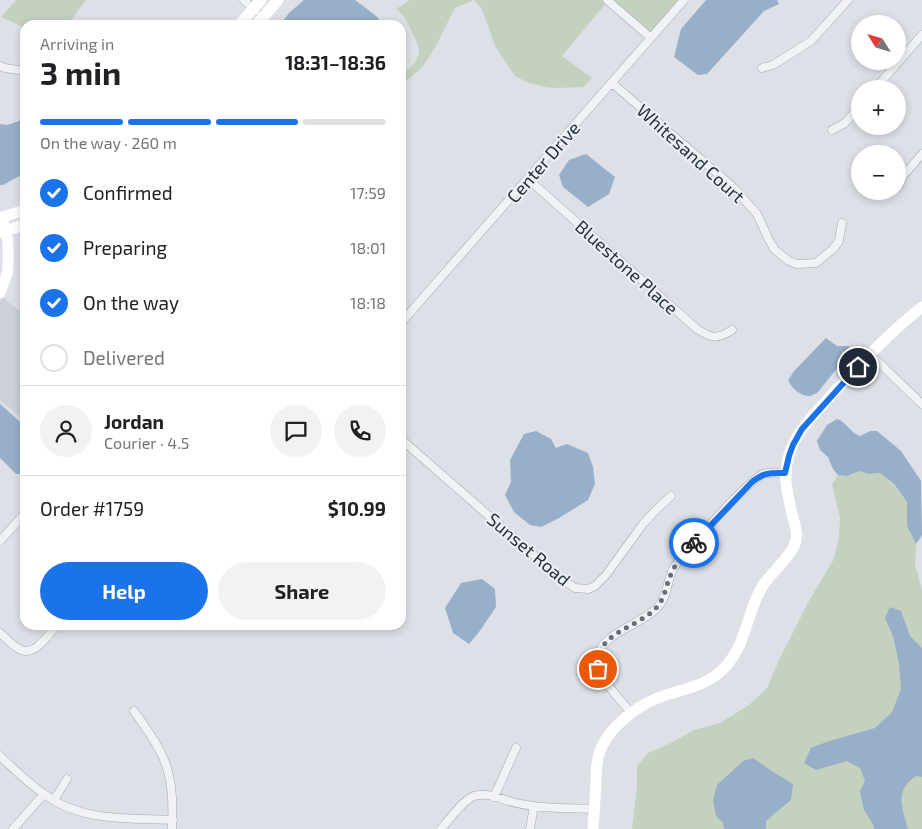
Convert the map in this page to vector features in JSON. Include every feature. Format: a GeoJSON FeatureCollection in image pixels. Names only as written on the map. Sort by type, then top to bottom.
{"type":"FeatureCollection","features":[{"type":"Feature","properties":{"kind":"street"},"geometry":{"type":"LineString","coordinates":[[244,0],[257,4]]}},
{"type":"Feature","properties":{"kind":"street"},"geometry":{"type":"LineString","coordinates":[[261,20],[278,0]]}},
{"type":"Feature","properties":{"kind":"street"},"geometry":{"type":"LineString","coordinates":[[607,0],[651,38]]}},
{"type":"Feature","properties":{"kind":"street","name":"Center Drive"},"geometry":{"type":"LineString","coordinates":[[406,317],[684,0]]}},
{"type":"Feature","properties":{"kind":"street"},"geometry":{"type":"LineString","coordinates":[[762,68],[773,65],[812,41],[848,0]]}},
{"type":"Feature","properties":{"kind":"street"},"geometry":{"type":"LineString","coordinates":[[257,4],[259,20]]}},
{"type":"Feature","properties":{"kind":"street"},"geometry":{"type":"LineString","coordinates":[[243,20],[257,4]]}},
{"type":"Feature","properties":{"kind":"street"},"geometry":{"type":"LineString","coordinates":[[883,80],[922,35]]}},
{"type":"Feature","properties":{"kind":"street"},"geometry":{"type":"LineString","coordinates":[[0,66],[20,70]]}},
{"type":"Feature","properties":{"kind":"street","name":"Whitesand Court"},"geometry":{"type":"LineString","coordinates":[[612,83],[733,187],[757,214],[768,240],[775,250],[789,261],[797,264],[816,263],[833,249],[839,241],[842,223]]}},
{"type":"Feature","properties":{"kind":"street"},"geometry":{"type":"LineString","coordinates":[[832,130],[845,123],[851,116]]}},
{"type":"Feature","properties":{"kind":"street"},"geometry":{"type":"LineString","coordinates":[[906,173],[922,154]]}},
{"type":"Feature","properties":{"kind":"street","name":"Bluestone Place"},"geometry":{"type":"LineString","coordinates":[[528,179],[697,329],[707,335],[717,337],[732,330]]}},
{"type":"Feature","properties":{"kind":"street"},"geometry":{"type":"LineString","coordinates":[[0,293],[8,271],[8,249],[1,218],[20,212]]}},
{"type":"Feature","properties":{"kind":"street"},"geometry":{"type":"LineString","coordinates":[[3,232],[20,226]]}},
{"type":"Feature","properties":{"kind":"street"},"geometry":{"type":"LineString","coordinates":[[593,829],[597,766],[603,744],[608,736],[643,705],[666,695],[690,689],[712,679],[729,663],[736,652],[757,596],[771,574],[789,555],[796,541],[785,473],[793,445],[802,429],[870,354],[922,307]]}},
{"type":"Feature","properties":{"kind":"street"},"geometry":{"type":"LineString","coordinates":[[870,354],[922,404]]}},
{"type":"Feature","properties":{"kind":"street","name":"Sunset Road"},"geometry":{"type":"LineString","coordinates":[[406,443],[560,578],[575,588],[588,590],[595,586],[606,575],[643,524],[671,496]]}},
{"type":"Feature","properties":{"kind":"street"},"geometry":{"type":"LineString","coordinates":[[632,714],[603,679],[598,669],[597,660],[600,650],[615,635],[644,618],[660,605],[672,571],[680,558],[752,482],[762,474],[785,473]]}},
{"type":"Feature","properties":{"kind":"street"},"geometry":{"type":"LineString","coordinates":[[0,541],[20,519]]}},
{"type":"Feature","properties":{"kind":"street"},"geometry":{"type":"LineString","coordinates":[[0,633],[19,649],[30,651],[37,647],[52,630]]}},
{"type":"Feature","properties":{"kind":"street"},"geometry":{"type":"LineString","coordinates":[[134,711],[162,754],[167,768],[170,780],[172,829]]}},
{"type":"Feature","properties":{"kind":"street"},"geometry":{"type":"LineString","coordinates":[[494,796],[516,748]]}},
{"type":"Feature","properties":{"kind":"street"},"geometry":{"type":"LineString","coordinates":[[0,756],[44,794],[72,810],[114,818],[172,820]]}},
{"type":"Feature","properties":{"kind":"street"},"geometry":{"type":"LineString","coordinates":[[54,800],[68,779]]}},
{"type":"Feature","properties":{"kind":"street"},"geometry":{"type":"LineString","coordinates":[[13,829],[44,794]]}},
{"type":"Feature","properties":{"kind":"street"},"geometry":{"type":"LineString","coordinates":[[441,829],[464,802],[472,797],[486,795],[534,806],[594,809]]}},
{"type":"Feature","properties":{"kind":"street"},"geometry":{"type":"LineString","coordinates":[[530,829],[534,806]]}},
{"type":"Feature","properties":{"kind":"shaded area"},"geometry":{"type":"Polygon","coordinates":[[[2,297],[20,311],[20,417],[0,400],[0,302],[2,297]]]}},
{"type":"Feature","properties":{"kind":"green space"},"geometry":{"type":"Polygon","coordinates":[[[16,0],[86,0],[71,20],[20,20],[20,26],[1,17],[16,0]]]}},
{"type":"Feature","properties":{"kind":"green space"},"geometry":{"type":"Polygon","coordinates":[[[410,0],[474,0],[455,8],[426,61],[419,70],[406,80],[406,71],[414,64],[418,57],[419,49],[406,20],[396,9],[410,0]]]}},
{"type":"Feature","properties":{"kind":"green space"},"geometry":{"type":"Polygon","coordinates":[[[474,0],[603,0],[606,3],[562,56],[592,78],[583,87],[558,88],[529,83],[515,76],[495,46],[482,9],[474,0]]]}},
{"type":"Feature","properties":{"kind":"green space"},"geometry":{"type":"Polygon","coordinates":[[[612,0],[678,0],[651,33],[612,0]]]}},
{"type":"Feature","properties":{"kind":"green space"},"geometry":{"type":"Polygon","coordinates":[[[859,471],[869,474],[880,473],[893,484],[907,502],[907,526],[916,544],[915,564],[922,590],[922,829],[632,829],[637,787],[637,766],[648,753],[694,730],[720,723],[749,705],[767,688],[810,599],[834,559],[839,536],[840,518],[832,484],[838,475],[847,476],[859,471]]]}},
{"type":"Feature","properties":{"kind":"water"},"geometry":{"type":"Polygon","coordinates":[[[304,0],[355,0],[380,20],[284,20],[304,0]]]}},
{"type":"Feature","properties":{"kind":"water"},"geometry":{"type":"Polygon","coordinates":[[[706,0],[777,0],[779,4],[764,11],[707,74],[698,75],[674,57],[681,29],[706,0]]]}},
{"type":"Feature","properties":{"kind":"water"},"geometry":{"type":"Polygon","coordinates":[[[20,121],[20,176],[0,185],[0,124],[7,125],[20,121]]]}},
{"type":"Feature","properties":{"kind":"water"},"geometry":{"type":"Polygon","coordinates":[[[586,154],[615,177],[609,194],[588,207],[563,187],[559,175],[569,160],[586,154]]]}},
{"type":"Feature","properties":{"kind":"water"},"geometry":{"type":"Polygon","coordinates":[[[826,338],[837,346],[849,346],[851,351],[818,392],[811,396],[804,395],[794,389],[788,380],[795,370],[826,338]]]}},
{"type":"Feature","properties":{"kind":"water"},"geometry":{"type":"Polygon","coordinates":[[[0,404],[20,422],[20,474],[16,474],[0,458],[0,404]]]}},
{"type":"Feature","properties":{"kind":"water"},"geometry":{"type":"Polygon","coordinates":[[[837,419],[860,436],[870,431],[877,431],[901,451],[921,481],[922,535],[916,544],[907,526],[907,502],[894,484],[880,473],[869,474],[859,471],[847,476],[838,475],[828,457],[820,450],[817,441],[827,425],[837,419]]]}},
{"type":"Feature","properties":{"kind":"water"},"geometry":{"type":"Polygon","coordinates":[[[536,431],[551,439],[556,448],[567,444],[588,453],[593,467],[595,484],[588,500],[541,527],[530,525],[514,512],[505,495],[511,482],[510,460],[524,434],[536,431]]]}},
{"type":"Feature","properties":{"kind":"water"},"geometry":{"type":"Polygon","coordinates":[[[482,579],[495,589],[496,607],[469,644],[453,633],[445,608],[461,583],[482,579]]]}},
{"type":"Feature","properties":{"kind":"water"},"geometry":{"type":"Polygon","coordinates":[[[890,607],[901,611],[910,636],[922,648],[922,777],[916,776],[909,781],[902,793],[902,807],[908,829],[874,829],[864,810],[860,791],[865,781],[860,768],[847,761],[816,770],[804,763],[811,748],[875,728],[892,712],[901,689],[899,663],[893,636],[885,618],[890,607]]]}},
{"type":"Feature","properties":{"kind":"water"},"geometry":{"type":"Polygon","coordinates":[[[753,758],[793,784],[791,800],[766,821],[766,829],[724,829],[723,823],[716,816],[713,801],[717,785],[743,761],[753,758]]]}},
{"type":"Feature","properties":{"kind":"way so far"},"geometry":{"type":"LineString","coordinates":[[598,669],[597,660],[600,650],[606,642],[651,613],[660,605],[672,571],[680,558],[694,543]]}},
{"type":"Feature","properties":{"kind":"route"},"geometry":{"type":"LineString","coordinates":[[694,543],[752,482],[762,474],[785,473],[797,436],[809,420],[858,367]]}}]}
